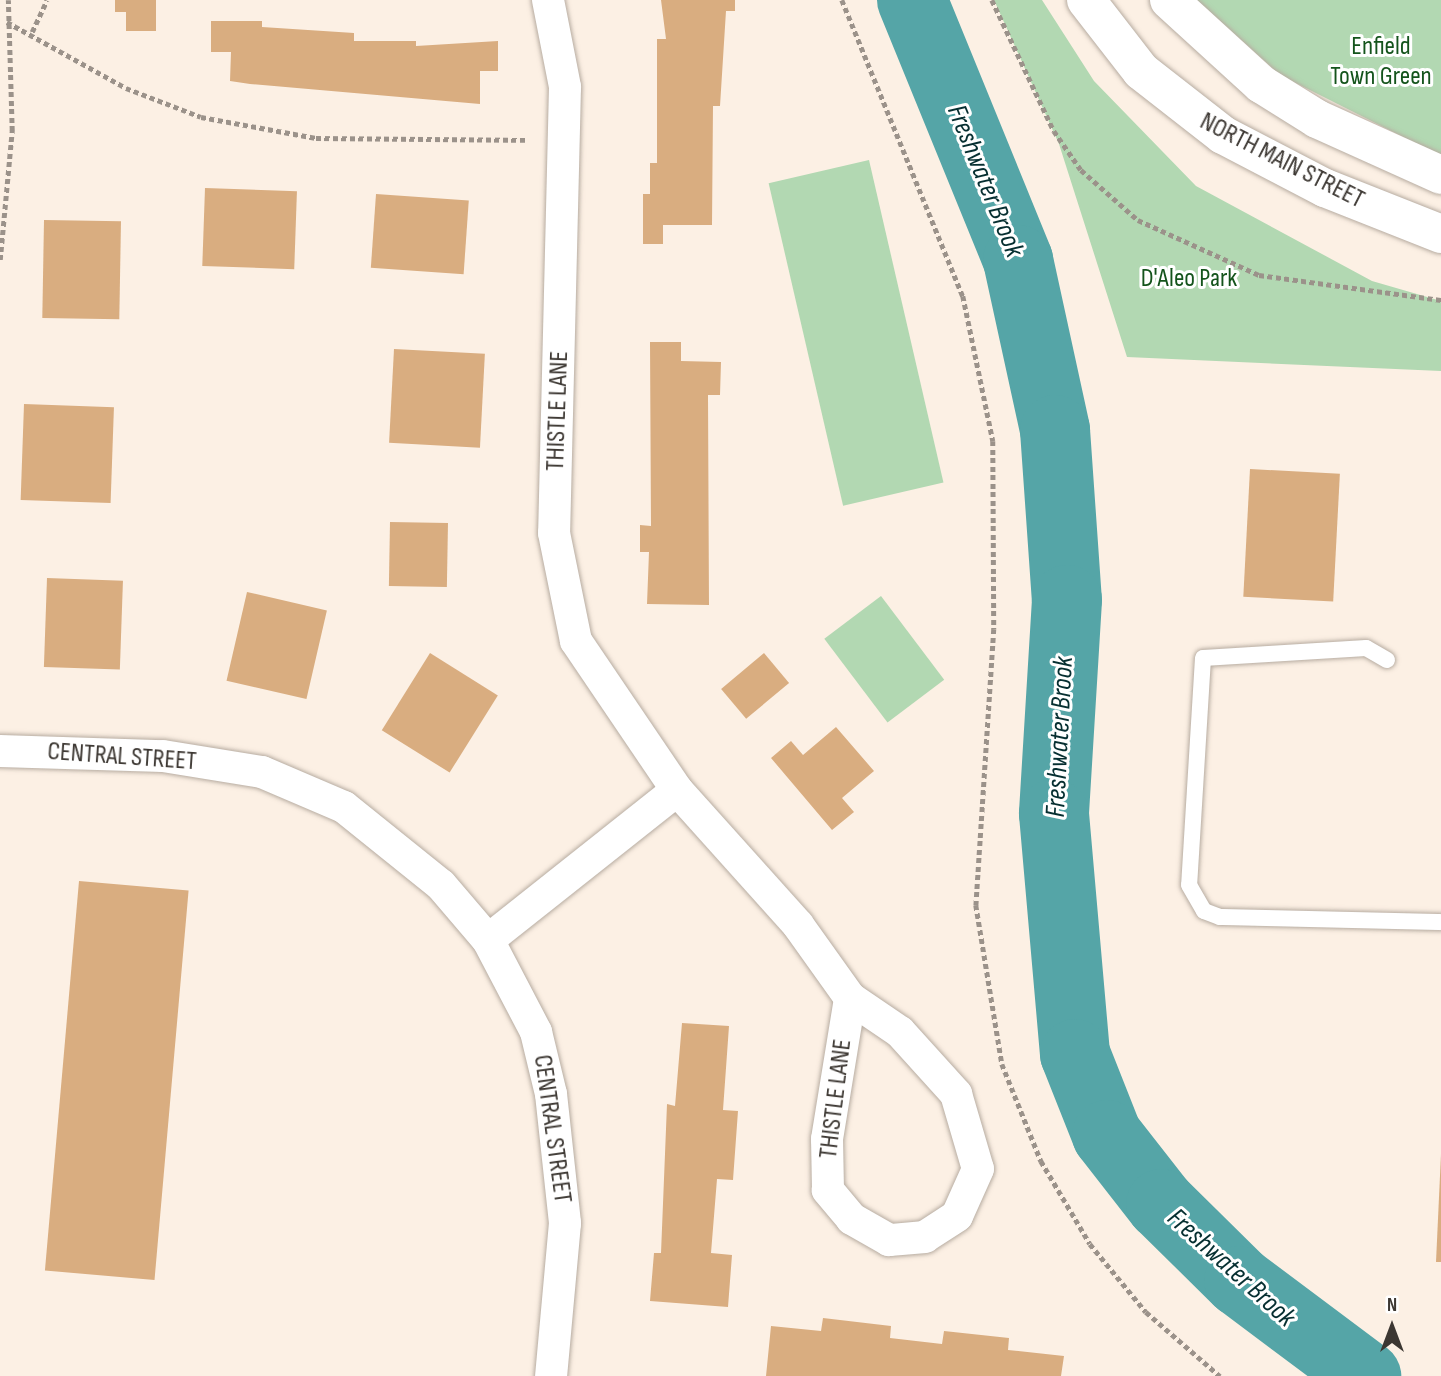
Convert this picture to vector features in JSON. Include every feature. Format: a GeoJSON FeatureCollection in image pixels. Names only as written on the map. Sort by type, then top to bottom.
{"type":"FeatureCollection","features":[{"type":"Feature","properties":{"kind":"street","name":"THISTLE LANE"},"geometry":{"type":"LineString","coordinates":[[548,0],[565,87],[554,533],[564,601],[576,641],[677,790],[798,925],[850,998],[929,1061],[970,1124],[978,1169],[973,1187],[957,1216],[925,1237],[888,1240],[852,1219],[828,1189],[827,1139],[850,998]]}},
{"type":"Feature","properties":{"kind":"street","name":"NORTH MAIN STREET"},"geometry":{"type":"LineString","coordinates":[[1086,0],[1141,72],[1223,135],[1325,188],[1441,234]]}},
{"type":"Feature","properties":{"kind":"street","name":"NORTH MAIN STREET"},"geometry":{"type":"LineString","coordinates":[[1169,0],[1261,84],[1317,119],[1441,175]]}},
{"type":"Feature","properties":{"kind":"street","name":"CENTRAL STREET"},"geometry":{"type":"LineString","coordinates":[[0,751],[163,756],[262,772],[344,807],[393,841],[488,940],[537,1032],[560,1149],[565,1223],[551,1376]]}},
{"type":"Feature","properties":{"kind":"street"},"geometry":{"type":"LineString","coordinates":[[488,940],[677,790]]}},
{"type":"Feature","properties":{"kind":"lane"},"geometry":{"type":"LineString","coordinates":[[1387,660],[1366,648],[1262,652],[1203,658],[1197,687],[1192,899],[1220,917],[1441,922]]}},
{"type":"Feature","properties":{"kind":"path"},"geometry":{"type":"LineString","coordinates":[[0,260],[12,131],[8,0]]}},
{"type":"Feature","properties":{"kind":"path"},"geometry":{"type":"LineString","coordinates":[[33,32],[47,0]]}},
{"type":"Feature","properties":{"kind":"path"},"geometry":{"type":"LineString","coordinates":[[842,0],[963,296],[993,441],[994,629],[976,905],[1002,1064],[1041,1161],[1090,1244],[1146,1312],[1220,1376]]}},
{"type":"Feature","properties":{"kind":"path"},"geometry":{"type":"LineString","coordinates":[[992,0],[1054,131],[1090,179],[1138,220],[1259,275],[1441,300]]}},
{"type":"Feature","properties":{"kind":"path"},"geometry":{"type":"LineString","coordinates":[[7,23],[33,32],[126,88],[201,117],[316,138],[543,140]]}},
{"type":"Feature","properties":{"kind":"green space","name":"D'Aleo Park"},"geometry":{"type":"Polygon","coordinates":[[[994,0],[1042,0],[1094,81],[1196,186],[1372,281],[1441,301],[1441,371],[1127,357],[1059,144],[994,0]]]}},
{"type":"Feature","properties":{"kind":"green space","name":"Enfield Town Green"},"geometry":{"type":"Polygon","coordinates":[[[1197,0],[1441,0],[1441,156],[1280,75],[1197,0]]]}},
{"type":"Feature","properties":{"kind":"green space"},"geometry":{"type":"Polygon","coordinates":[[[869,160],[943,483],[843,506],[769,183],[869,160]]]}},
{"type":"Feature","properties":{"kind":"green space"},"geometry":{"type":"Polygon","coordinates":[[[881,596],[944,680],[887,723],[824,639],[881,596]]]}},
{"type":"Feature","properties":{"kind":"building"},"geometry":{"type":"Polygon","coordinates":[[[115,0],[156,0],[156,31],[126,31],[126,12],[115,12],[115,0]]]}},
{"type":"Feature","properties":{"kind":"building"},"geometry":{"type":"Polygon","coordinates":[[[661,0],[735,0],[735,11],[726,11],[720,106],[713,106],[712,225],[663,225],[663,244],[643,244],[643,194],[650,194],[650,163],[657,163],[657,39],[666,39],[661,0]]]}},
{"type":"Feature","properties":{"kind":"building"},"geometry":{"type":"Polygon","coordinates":[[[211,21],[262,21],[262,27],[354,33],[354,41],[416,41],[416,46],[498,41],[498,71],[480,71],[480,104],[230,81],[231,52],[211,52],[211,21]]]}},
{"type":"Feature","properties":{"kind":"building"},"geometry":{"type":"Polygon","coordinates":[[[205,188],[297,191],[294,269],[202,266],[205,188]]]}},
{"type":"Feature","properties":{"kind":"building"},"geometry":{"type":"Polygon","coordinates":[[[376,194],[469,200],[464,274],[371,268],[376,194]]]}},
{"type":"Feature","properties":{"kind":"building"},"geometry":{"type":"Polygon","coordinates":[[[44,220],[121,221],[119,319],[42,318],[44,220]]]}},
{"type":"Feature","properties":{"kind":"building"},"geometry":{"type":"Polygon","coordinates":[[[650,342],[681,342],[681,361],[721,362],[720,395],[708,395],[709,605],[647,604],[649,552],[640,552],[640,525],[651,526],[650,342]]]}},
{"type":"Feature","properties":{"kind":"building"},"geometry":{"type":"Polygon","coordinates":[[[394,349],[485,354],[480,448],[389,443],[394,349]]]}},
{"type":"Feature","properties":{"kind":"building"},"geometry":{"type":"Polygon","coordinates":[[[24,404],[114,407],[111,503],[21,500],[24,404]]]}},
{"type":"Feature","properties":{"kind":"building"},"geometry":{"type":"Polygon","coordinates":[[[1250,469],[1340,474],[1333,602],[1243,597],[1250,469]]]}},
{"type":"Feature","properties":{"kind":"building"},"geometry":{"type":"Polygon","coordinates":[[[390,522],[448,523],[447,587],[389,586],[390,522]]]}},
{"type":"Feature","properties":{"kind":"building"},"geometry":{"type":"Polygon","coordinates":[[[47,578],[123,581],[120,670],[44,667],[47,578]]]}},
{"type":"Feature","properties":{"kind":"building"},"geometry":{"type":"Polygon","coordinates":[[[247,592],[327,610],[306,699],[227,681],[247,592]]]}},
{"type":"Feature","properties":{"kind":"building"},"geometry":{"type":"Polygon","coordinates":[[[430,653],[498,695],[450,773],[382,730],[430,653]]]}},
{"type":"Feature","properties":{"kind":"building"},"geometry":{"type":"Polygon","coordinates":[[[764,653],[789,683],[746,719],[721,689],[764,653]]]}},
{"type":"Feature","properties":{"kind":"building"},"geometry":{"type":"Polygon","coordinates":[[[836,727],[874,771],[842,798],[854,812],[832,830],[771,758],[791,741],[803,755],[836,727]]]}},
{"type":"Feature","properties":{"kind":"building"},"geometry":{"type":"Polygon","coordinates":[[[79,881],[189,891],[155,1280],[45,1271],[79,881]]]}},
{"type":"Feature","properties":{"kind":"building"},"geometry":{"type":"Polygon","coordinates":[[[682,1023],[729,1026],[723,1110],[738,1111],[733,1180],[717,1179],[711,1253],[732,1255],[728,1307],[650,1301],[654,1253],[661,1253],[667,1104],[675,1106],[682,1023]]]}},
{"type":"Feature","properties":{"kind":"building"},"geometry":{"type":"Polygon","coordinates":[[[1441,1154],[1441,1262],[1436,1262],[1441,1154]]]}},
{"type":"Feature","properties":{"kind":"building"},"geometry":{"type":"Polygon","coordinates":[[[823,1318],[891,1326],[890,1338],[942,1344],[944,1331],[1009,1338],[1008,1350],[1064,1356],[1061,1376],[766,1376],[771,1326],[821,1331],[823,1318]]]}},
{"type":"Feature","properties":{"kind":"waterway","name":"Freshwater Brook"},"geometry":{"type":"LineString","coordinates":[[912,0],[1018,260],[1055,430],[1067,600],[1054,814],[1075,1054],[1107,1135],[1161,1204],[1239,1281],[1366,1376]]}}]}
